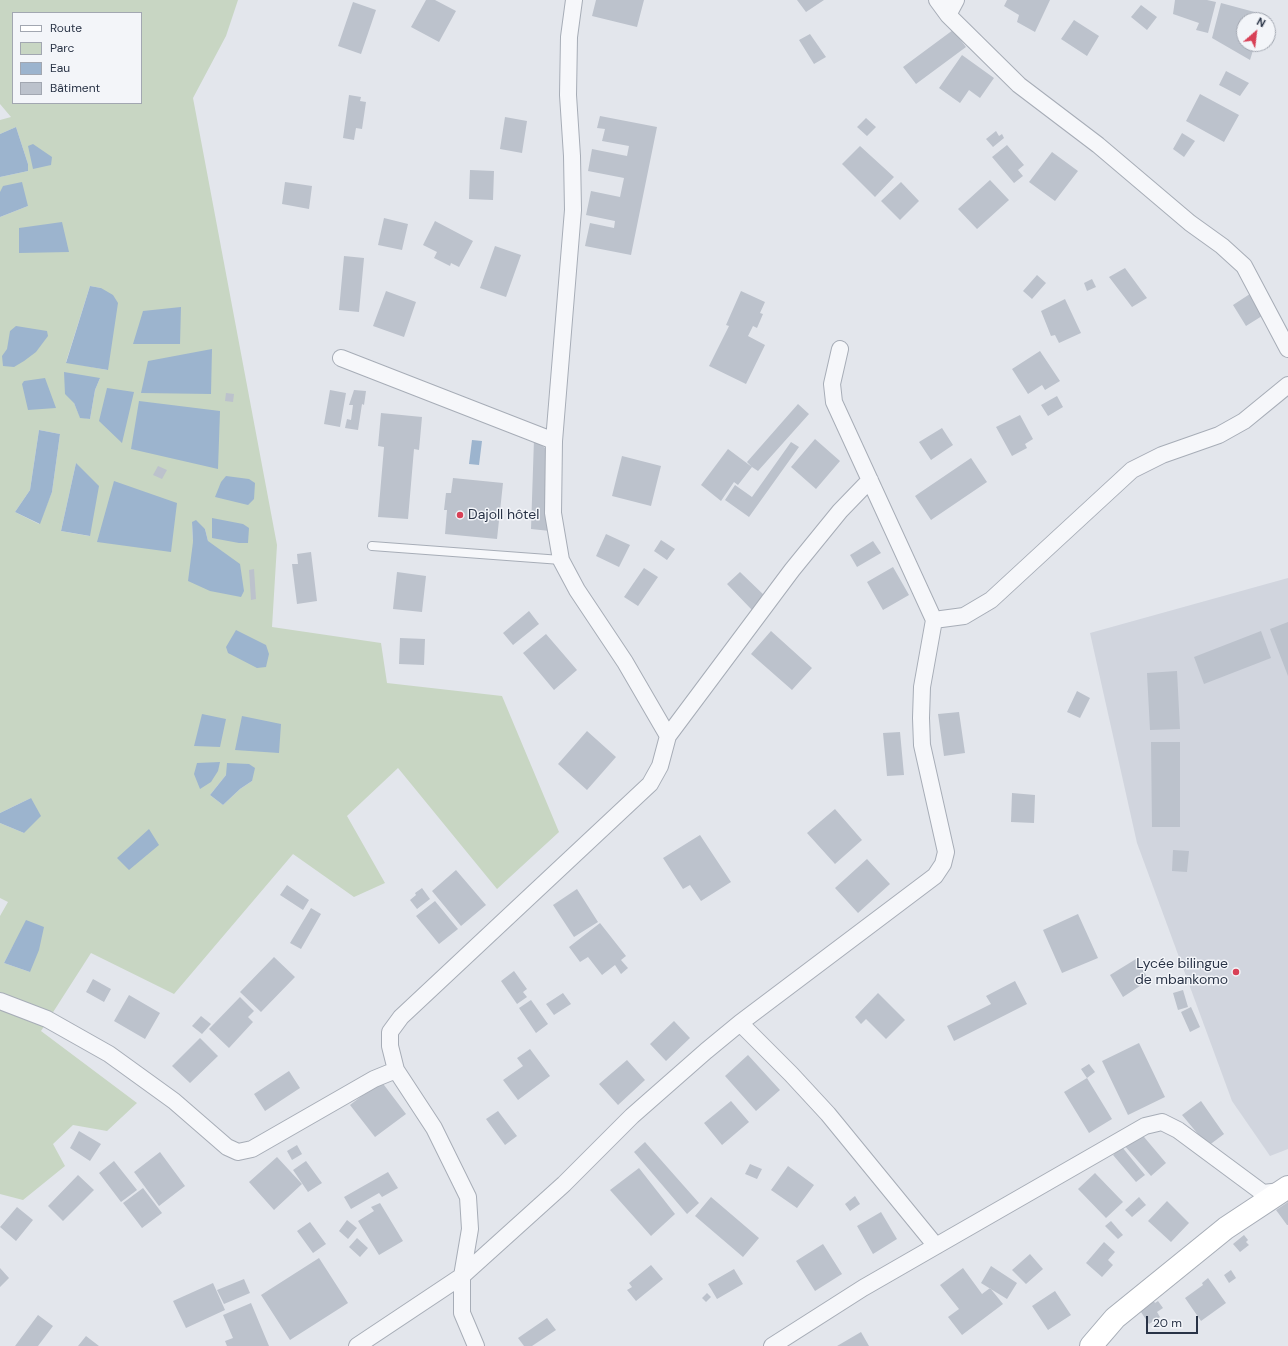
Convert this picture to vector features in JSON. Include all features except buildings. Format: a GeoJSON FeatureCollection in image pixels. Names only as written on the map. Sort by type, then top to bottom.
{"type":"FeatureCollection","features":[{"type":"Feature","properties":{"kind":"street"},"geometry":{"type":"LineString","coordinates":[[574,0],[569,37],[568,95],[572,156],[573,210],[554,440],[553,514],[562,560],[577,590],[625,662],[668,736]]}},
{"type":"Feature","properties":{"kind":"street"},"geometry":{"type":"LineString","coordinates":[[937,0],[948,15],[1019,85],[1083,132],[1190,222],[1222,246],[1244,266],[1288,349]]}},
{"type":"Feature","properties":{"kind":"street"},"geometry":{"type":"LineString","coordinates":[[948,15],[956,0]]}},
{"type":"Feature","properties":{"kind":"street"},"geometry":{"type":"LineString","coordinates":[[357,1346],[462,1276],[564,1184],[632,1116],[740,1022],[935,876],[943,864],[946,852],[922,745],[921,718],[922,687],[934,620],[834,402],[832,384],[840,349]]}},
{"type":"Feature","properties":{"kind":"street"},"geometry":{"type":"LineString","coordinates":[[341,358],[554,440]]}},
{"type":"Feature","properties":{"kind":"street"},"geometry":{"type":"LineString","coordinates":[[934,620],[964,616],[991,600],[1132,470],[1162,455],[1219,435],[1244,421],[1288,384]]}},
{"type":"Feature","properties":{"kind":"street"},"geometry":{"type":"LineString","coordinates":[[476,1346],[462,1313],[462,1276],[470,1229],[468,1197],[434,1128],[396,1070],[390,1046],[390,1032],[401,1017],[650,784],[660,766],[668,736],[792,570],[840,511],[870,480]]}},
{"type":"Feature","properties":{"kind":"street"},"geometry":{"type":"LineString","coordinates":[[0,1001],[47,1019],[109,1054],[174,1101],[226,1146],[238,1152],[252,1149],[374,1079],[396,1070]]}},
{"type":"Feature","properties":{"kind":"street"},"geometry":{"type":"LineString","coordinates":[[740,1022],[828,1114],[936,1246]]}},
{"type":"Feature","properties":{"kind":"street"},"geometry":{"type":"LineString","coordinates":[[772,1346],[864,1288],[1145,1126],[1162,1122],[1178,1130],[1263,1193],[1285,1189]]}},
{"type":"Feature","properties":{"kind":"street"},"geometry":{"type":"LineString","coordinates":[[1090,1346],[1115,1318],[1226,1228],[1285,1189]]}},
{"type":"Feature","properties":{"kind":"lane"},"geometry":{"type":"LineString","coordinates":[[372,546],[562,560]]}},
{"type":"Feature","properties":{"kind":"shaded area","name":"Lycée bilingue de mbankomo"},"geometry":{"type":"Polygon","coordinates":[[[1288,578],[1288,1149],[1270,1156],[1232,1101],[1137,843],[1090,633],[1288,578]]]}},
{"type":"Feature","properties":{"kind":"green space"},"geometry":{"type":"Polygon","coordinates":[[[0,0],[238,0],[226,36],[193,98],[277,545],[272,627],[381,643],[387,683],[502,696],[559,832],[497,889],[398,768],[347,816],[385,883],[354,897],[293,854],[174,994],[91,953],[41,1031],[137,1103],[107,1131],[73,1125],[53,1144],[65,1166],[23,1200],[0,1194],[0,916],[8,902],[0,898],[0,823],[24,833],[31,798],[0,813],[0,217],[28,206],[0,192],[0,177],[28,171],[28,164],[16,127],[0,134],[0,120],[11,117],[0,104],[0,0]],[[90,286],[66,362],[107,370],[101,288],[90,286]],[[100,378],[74,403],[80,417],[90,419],[95,390],[100,378]],[[39,430],[30,490],[15,512],[39,524],[52,492],[60,434],[39,430]],[[76,463],[61,531],[90,536],[76,463]],[[192,523],[193,542],[208,541],[205,529],[192,523]],[[226,775],[210,795],[223,805],[240,789],[252,781],[226,775]],[[13,946],[4,963],[30,972],[13,946]]]}},
{"type":"Feature","properties":{"kind":"water"},"geometry":{"type":"Polygon","coordinates":[[[16,127],[28,164],[28,171],[0,177],[0,134],[16,127]]]}},
{"type":"Feature","properties":{"kind":"water"},"geometry":{"type":"Polygon","coordinates":[[[33,144],[52,157],[51,165],[33,169],[28,146],[33,144]]]}},
{"type":"Feature","properties":{"kind":"water"},"geometry":{"type":"Polygon","coordinates":[[[22,182],[28,206],[0,217],[0,192],[3,186],[22,182]]]}},
{"type":"Feature","properties":{"kind":"water"},"geometry":{"type":"Polygon","coordinates":[[[62,222],[69,252],[19,253],[19,228],[62,222]]]}},
{"type":"Feature","properties":{"kind":"water"},"geometry":{"type":"Polygon","coordinates":[[[90,286],[101,288],[113,295],[118,303],[108,370],[66,363],[90,286]]]}},
{"type":"Feature","properties":{"kind":"water"},"geometry":{"type":"Polygon","coordinates":[[[181,307],[180,344],[133,344],[143,311],[181,307]]]}},
{"type":"Feature","properties":{"kind":"water"},"geometry":{"type":"Polygon","coordinates":[[[16,326],[47,331],[48,336],[36,352],[24,361],[14,367],[3,366],[2,356],[7,349],[10,331],[16,326]]]}},
{"type":"Feature","properties":{"kind":"water"},"geometry":{"type":"Polygon","coordinates":[[[212,349],[211,394],[141,393],[148,361],[212,349]]]}},
{"type":"Feature","properties":{"kind":"water"},"geometry":{"type":"Polygon","coordinates":[[[64,372],[100,378],[95,390],[90,419],[80,418],[74,403],[65,394],[64,372]]]}},
{"type":"Feature","properties":{"kind":"water"},"geometry":{"type":"Polygon","coordinates":[[[45,378],[56,408],[28,410],[22,384],[24,381],[45,378]]]}},
{"type":"Feature","properties":{"kind":"water"},"geometry":{"type":"Polygon","coordinates":[[[107,388],[134,392],[122,443],[99,421],[107,388]]]}},
{"type":"Feature","properties":{"kind":"water"},"geometry":{"type":"Polygon","coordinates":[[[139,401],[220,411],[218,469],[131,449],[139,401]]]}},
{"type":"Feature","properties":{"kind":"water"},"geometry":{"type":"Polygon","coordinates":[[[39,430],[60,434],[52,492],[40,524],[15,512],[30,490],[39,430]]]}},
{"type":"Feature","properties":{"kind":"water"},"geometry":{"type":"Polygon","coordinates":[[[472,440],[482,441],[479,465],[469,464],[472,440]]]}},
{"type":"Feature","properties":{"kind":"water"},"geometry":{"type":"Polygon","coordinates":[[[76,463],[99,486],[90,536],[61,531],[76,463]]]}},
{"type":"Feature","properties":{"kind":"water"},"geometry":{"type":"Polygon","coordinates":[[[226,476],[249,479],[255,483],[254,499],[248,505],[215,497],[221,482],[226,476]]]}},
{"type":"Feature","properties":{"kind":"water"},"geometry":{"type":"Polygon","coordinates":[[[114,481],[177,503],[171,552],[97,542],[114,481]]]}},
{"type":"Feature","properties":{"kind":"water"},"geometry":{"type":"Polygon","coordinates":[[[212,518],[243,524],[249,528],[248,543],[239,543],[212,538],[212,518]]]}},
{"type":"Feature","properties":{"kind":"water"},"geometry":{"type":"Polygon","coordinates":[[[196,520],[205,529],[208,541],[240,564],[244,591],[241,597],[210,591],[188,581],[193,542],[192,522],[196,520]]]}},
{"type":"Feature","properties":{"kind":"water"},"geometry":{"type":"Polygon","coordinates":[[[236,630],[266,645],[269,654],[266,667],[257,668],[228,653],[226,647],[236,630]]]}},
{"type":"Feature","properties":{"kind":"water"},"geometry":{"type":"Polygon","coordinates":[[[202,714],[226,719],[220,747],[194,746],[202,714]]]}},
{"type":"Feature","properties":{"kind":"water"},"geometry":{"type":"Polygon","coordinates":[[[242,716],[281,724],[279,753],[235,750],[242,716]]]}},
{"type":"Feature","properties":{"kind":"water"},"geometry":{"type":"Polygon","coordinates":[[[220,762],[218,771],[211,782],[200,789],[194,774],[197,763],[220,762]]]}},
{"type":"Feature","properties":{"kind":"water"},"geometry":{"type":"Polygon","coordinates":[[[227,763],[249,764],[255,768],[252,781],[240,789],[223,805],[210,795],[226,775],[227,763]]]}},
{"type":"Feature","properties":{"kind":"water"},"geometry":{"type":"Polygon","coordinates":[[[31,798],[41,816],[24,833],[0,823],[0,813],[31,798]]]}},
{"type":"Feature","properties":{"kind":"water"},"geometry":{"type":"Polygon","coordinates":[[[149,829],[159,845],[129,870],[117,858],[149,829]]]}},
{"type":"Feature","properties":{"kind":"water"},"geometry":{"type":"Polygon","coordinates":[[[26,920],[44,927],[39,950],[30,972],[4,963],[26,920]]]}},
{"type":"Feature","properties":{"kind":"place","name":"Dajoll hôtel"},"geometry":{"type":"Point","coordinates":[460,515]}},
{"type":"Feature","properties":{"kind":"place","name":"Lycée bilingue de mbankomo"},"geometry":{"type":"Point","coordinates":[1236,972]}}]}
